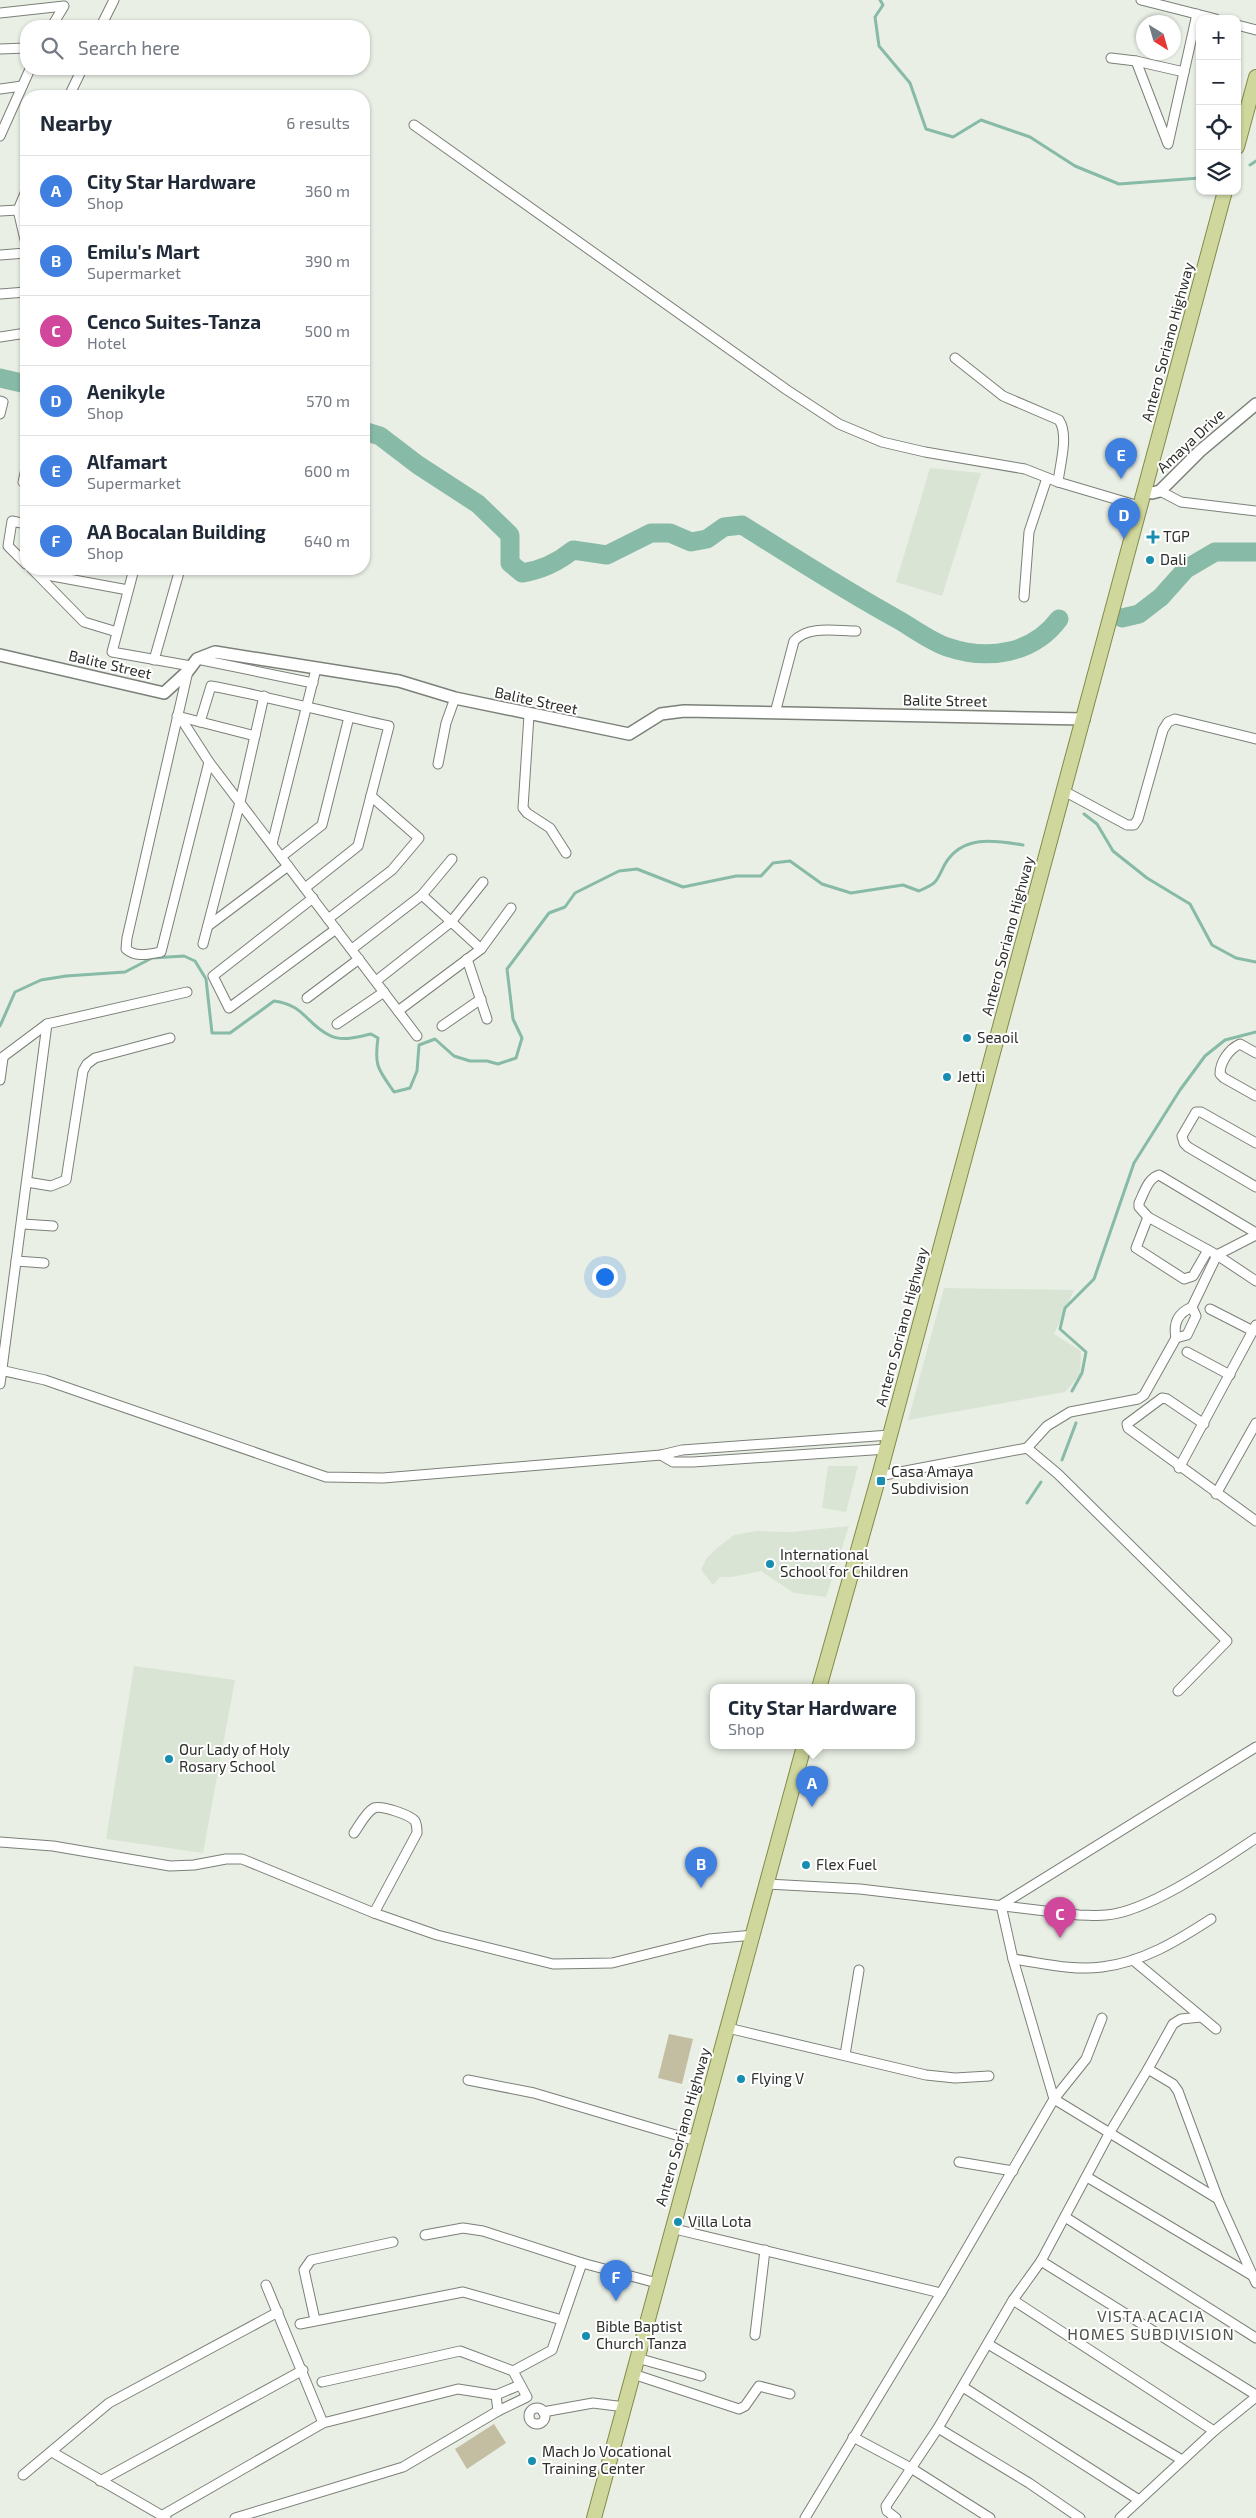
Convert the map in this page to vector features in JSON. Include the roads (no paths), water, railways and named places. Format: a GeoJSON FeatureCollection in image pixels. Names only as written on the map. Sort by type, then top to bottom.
{"type":"FeatureCollection","features":[{"type":"Feature","properties":{"kind":"main road"},"geometry":{"type":"LineString","coordinates":[[1241,132],[1256,78]]}},
{"type":"Feature","properties":{"kind":"main road","name":"Antero Soriano Highway"},"geometry":{"type":"LineString","coordinates":[[820,1684],[879,1476],[1224,195]]}},
{"type":"Feature","properties":{"kind":"main road","name":"Antero Soriano Highway"},"geometry":{"type":"LineString","coordinates":[[594,2518],[625,2408],[671,2228],[754,1935],[803,1749]]}},
{"type":"Feature","properties":{"kind":"street"},"geometry":{"type":"LineString","coordinates":[[105,20],[114,0]]}},
{"type":"Feature","properties":{"kind":"street"},"geometry":{"type":"LineString","coordinates":[[1141,0],[1201,15]]}},
{"type":"Feature","properties":{"kind":"street"},"geometry":{"type":"LineString","coordinates":[[0,12],[66,3]]}},
{"type":"Feature","properties":{"kind":"street"},"geometry":{"type":"LineString","coordinates":[[56,20],[66,3]]}},
{"type":"Feature","properties":{"kind":"street"},"geometry":{"type":"LineString","coordinates":[[1136,61],[1168,144],[1197,14]]}},
{"type":"Feature","properties":{"kind":"street"},"geometry":{"type":"LineString","coordinates":[[1241,26],[1256,30]]}},
{"type":"Feature","properties":{"kind":"street"},"geometry":{"type":"LineString","coordinates":[[0,49],[20,48]]}},
{"type":"Feature","properties":{"kind":"street"},"geometry":{"type":"LineString","coordinates":[[1111,58],[1136,61],[1184,72]]}},
{"type":"Feature","properties":{"kind":"street"},"geometry":{"type":"LineString","coordinates":[[0,136],[3,124],[27,75]]}},
{"type":"Feature","properties":{"kind":"street"},"geometry":{"type":"LineString","coordinates":[[71,90],[78,75]]}},
{"type":"Feature","properties":{"kind":"street"},"geometry":{"type":"LineString","coordinates":[[0,89],[22,86]]}},
{"type":"Feature","properties":{"kind":"street"},"geometry":{"type":"LineString","coordinates":[[414,125],[787,390],[839,424],[882,442],[925,452],[1025,469],[1058,482],[1139,506]]}},
{"type":"Feature","properties":{"kind":"street"},"geometry":{"type":"LineString","coordinates":[[20,205],[18,210],[20,218]]}},
{"type":"Feature","properties":{"kind":"street"},"geometry":{"type":"LineString","coordinates":[[0,211],[18,210]]}},
{"type":"Feature","properties":{"kind":"street"},"geometry":{"type":"LineString","coordinates":[[0,255],[20,253]]}},
{"type":"Feature","properties":{"kind":"street"},"geometry":{"type":"LineString","coordinates":[[0,294],[20,292]]}},
{"type":"Feature","properties":{"kind":"street"},"geometry":{"type":"LineString","coordinates":[[0,337],[20,334]]}},
{"type":"Feature","properties":{"kind":"street"},"geometry":{"type":"LineString","coordinates":[[954,358],[1003,396],[1059,420],[1063,426],[1064,434],[1058,482]]}},
{"type":"Feature","properties":{"kind":"street"},"geometry":{"type":"LineString","coordinates":[[0,401],[3,402],[0,414]]}},
{"type":"Feature","properties":{"kind":"street","name":"Amaya Drive"},"geometry":{"type":"LineString","coordinates":[[1145,490],[1152,492],[1160,491],[1200,451],[1239,416],[1256,404]]}},
{"type":"Feature","properties":{"kind":"street"},"geometry":{"type":"LineString","coordinates":[[1024,597],[1029,532],[1047,478]]}},
{"type":"Feature","properties":{"kind":"street"},"geometry":{"type":"LineString","coordinates":[[1160,491],[1181,502],[1256,511]]}},
{"type":"Feature","properties":{"kind":"street"},"geometry":{"type":"LineString","coordinates":[[20,523],[12,521],[8,546],[20,558]]}},
{"type":"Feature","properties":{"kind":"street"},"geometry":{"type":"LineString","coordinates":[[38,575],[84,622],[117,632]]}},
{"type":"Feature","properties":{"kind":"street"},"geometry":{"type":"LineString","coordinates":[[54,575],[128,590]]}},
{"type":"Feature","properties":{"kind":"street"},"geometry":{"type":"LineString","coordinates":[[132,575],[112,652],[192,666],[313,683]]}},
{"type":"Feature","properties":{"kind":"street"},"geometry":{"type":"LineString","coordinates":[[154,660],[178,575]]}},
{"type":"Feature","properties":{"kind":"street"},"geometry":{"type":"LineString","coordinates":[[775,713],[794,640],[800,633],[810,631],[856,631]]}},
{"type":"Feature","properties":{"kind":"street","name":"Balite Street"},"geometry":{"type":"LineString","coordinates":[[0,655],[164,693],[192,666],[215,652],[399,681],[455,698],[528,715],[629,734],[661,714],[670,712],[1084,719]]}},
{"type":"Feature","properties":{"kind":"street"},"geometry":{"type":"LineString","coordinates":[[192,666],[127,938],[126,949],[130,953],[140,955],[161,952],[209,762]]}},
{"type":"Feature","properties":{"kind":"street"},"geometry":{"type":"LineString","coordinates":[[272,844],[316,669]]}},
{"type":"Feature","properties":{"kind":"street"},"geometry":{"type":"LineString","coordinates":[[200,722],[211,686],[264,696],[307,708],[388,726],[358,846],[305,888]]}},
{"type":"Feature","properties":{"kind":"street"},"geometry":{"type":"LineString","coordinates":[[203,944],[240,802],[264,696]]}},
{"type":"Feature","properties":{"kind":"street"},"geometry":{"type":"LineString","coordinates":[[438,764],[446,723],[455,698]]}},
{"type":"Feature","properties":{"kind":"street"},"geometry":{"type":"LineString","coordinates":[[528,715],[523,808],[527,813],[550,828],[566,853]]}},
{"type":"Feature","properties":{"kind":"street"},"geometry":{"type":"LineString","coordinates":[[179,717],[255,736]]}},
{"type":"Feature","properties":{"kind":"street"},"geometry":{"type":"LineString","coordinates":[[179,717],[209,762],[417,1036]]}},
{"type":"Feature","properties":{"kind":"street"},"geometry":{"type":"LineString","coordinates":[[281,856],[322,825],[349,717]]}},
{"type":"Feature","properties":{"kind":"street"},"geometry":{"type":"LineString","coordinates":[[1064,791],[1127,825],[1134,825],[1138,819],[1163,730],[1168,722],[1175,719],[1256,739]]}},
{"type":"Feature","properties":{"kind":"street"},"geometry":{"type":"LineString","coordinates":[[328,919],[392,870],[419,838],[371,796]]}},
{"type":"Feature","properties":{"kind":"street"},"geometry":{"type":"LineString","coordinates":[[352,949],[422,895],[452,859]]}},
{"type":"Feature","properties":{"kind":"street"},"geometry":{"type":"LineString","coordinates":[[208,926],[288,866]]}},
{"type":"Feature","properties":{"kind":"street"},"geometry":{"type":"LineString","coordinates":[[376,981],[450,922],[483,882]]}},
{"type":"Feature","properties":{"kind":"street"},"geometry":{"type":"LineString","coordinates":[[422,895],[481,950]]}},
{"type":"Feature","properties":{"kind":"street"},"geometry":{"type":"LineString","coordinates":[[313,898],[213,976],[229,1008],[336,929]]}},
{"type":"Feature","properties":{"kind":"street"},"geometry":{"type":"LineString","coordinates":[[398,1011],[481,950],[511,908]]}},
{"type":"Feature","properties":{"kind":"street"},"geometry":{"type":"LineString","coordinates":[[307,998],[359,959]]}},
{"type":"Feature","properties":{"kind":"street"},"geometry":{"type":"LineString","coordinates":[[468,959],[487,1019]]}},
{"type":"Feature","properties":{"kind":"street"},"geometry":{"type":"LineString","coordinates":[[0,1080],[2,1058],[47,1024],[187,992]]}},
{"type":"Feature","properties":{"kind":"street"},"geometry":{"type":"LineString","coordinates":[[337,1024],[384,992]]}},
{"type":"Feature","properties":{"kind":"street"},"geometry":{"type":"LineString","coordinates":[[442,1026],[480,999]]}},
{"type":"Feature","properties":{"kind":"street"},"geometry":{"type":"LineString","coordinates":[[0,1384],[16,1261],[23,1224],[47,1024]]}},
{"type":"Feature","properties":{"kind":"street"},"geometry":{"type":"LineString","coordinates":[[27,1182],[51,1186],[66,1180],[83,1071],[87,1064],[95,1058],[170,1038]]}},
{"type":"Feature","properties":{"kind":"street"},"geometry":{"type":"LineString","coordinates":[[1256,1053],[1240,1044],[1234,1047],[1220,1068],[1220,1074],[1224,1078],[1256,1096]]}},
{"type":"Feature","properties":{"kind":"street"},"geometry":{"type":"LineString","coordinates":[[1256,1143],[1200,1112],[1196,1112],[1182,1136],[1184,1143],[1188,1147],[1256,1187]]}},
{"type":"Feature","properties":{"kind":"street"},"geometry":{"type":"LineString","coordinates":[[1256,1234],[1159,1175],[1154,1176],[1150,1181],[1139,1203],[1139,1207],[1148,1217],[1217,1255],[1256,1281]]}},
{"type":"Feature","properties":{"kind":"street"},"geometry":{"type":"LineString","coordinates":[[1148,1217],[1136,1248],[1184,1279],[1193,1276],[1208,1250]]}},
{"type":"Feature","properties":{"kind":"street"},"geometry":{"type":"LineString","coordinates":[[23,1224],[53,1226]]}},
{"type":"Feature","properties":{"kind":"street"},"geometry":{"type":"LineString","coordinates":[[879,1476],[1027,1448],[1047,1426],[1070,1412],[1141,1397],[1176,1338],[1174,1328],[1177,1320],[1183,1311],[1192,1307],[1217,1255],[1256,1234]]}},
{"type":"Feature","properties":{"kind":"street"},"geometry":{"type":"LineString","coordinates":[[16,1261],[44,1263]]}},
{"type":"Feature","properties":{"kind":"street"},"geometry":{"type":"LineString","coordinates":[[1176,1338],[1187,1335],[1193,1326],[1196,1316],[1192,1307]]}},
{"type":"Feature","properties":{"kind":"street"},"geometry":{"type":"LineString","coordinates":[[1179,1468],[1254,1328],[1210,1309]]}},
{"type":"Feature","properties":{"kind":"street"},"geometry":{"type":"LineString","coordinates":[[1187,1352],[1230,1375]]}},
{"type":"Feature","properties":{"kind":"street"},"geometry":{"type":"LineString","coordinates":[[1,1370],[45,1380],[326,1477],[383,1478],[661,1455],[682,1450],[888,1442]]}},
{"type":"Feature","properties":{"kind":"street"},"geometry":{"type":"LineString","coordinates":[[1204,1424],[1167,1398],[1162,1398],[1127,1424],[1128,1428],[1179,1468],[1256,1521]]}},
{"type":"Feature","properties":{"kind":"street"},"geometry":{"type":"LineString","coordinates":[[1216,1494],[1256,1423]]}},
{"type":"Feature","properties":{"kind":"street"},"geometry":{"type":"LineString","coordinates":[[661,1455],[673,1462],[693,1462],[888,1442]]}},
{"type":"Feature","properties":{"kind":"street"},"geometry":{"type":"LineString","coordinates":[[1027,1448],[1058,1474],[1227,1642],[1178,1691]]}},
{"type":"Feature","properties":{"kind":"street"},"geometry":{"type":"LineString","coordinates":[[1001,1905],[1256,1746]]}},
{"type":"Feature","properties":{"kind":"street"},"geometry":{"type":"LineString","coordinates":[[354,1833],[372,1810],[377,1808],[387,1808],[411,1818],[416,1824],[417,1833],[374,1913]]}},
{"type":"Feature","properties":{"kind":"street"},"geometry":{"type":"LineString","coordinates":[[767,1884],[860,1889],[1079,1915],[1107,1915],[1133,1909],[1157,1899],[1256,1838]]}},
{"type":"Feature","properties":{"kind":"street"},"geometry":{"type":"LineString","coordinates":[[0,1842],[53,1846],[170,1866],[194,1866],[226,1859],[242,1859],[374,1913],[437,1935],[553,1964],[612,1963],[709,1939],[754,1935]]}},
{"type":"Feature","properties":{"kind":"street"},"geometry":{"type":"LineString","coordinates":[[1001,1905],[1013,1959],[1054,2099],[1218,2199]]}},
{"type":"Feature","properties":{"kind":"street"},"geometry":{"type":"LineString","coordinates":[[1013,1959],[1074,1967],[1101,1967],[1133,1960],[1172,1945],[1211,1919]]}},
{"type":"Feature","properties":{"kind":"street"},"geometry":{"type":"LineString","coordinates":[[1133,1960],[1216,2029]]}},
{"type":"Feature","properties":{"kind":"street"},"geometry":{"type":"LineString","coordinates":[[845,2055],[860,1970]]}},
{"type":"Feature","properties":{"kind":"street"},"geometry":{"type":"LineString","coordinates":[[896,2518],[887,2511],[886,2506],[938,2428],[1014,2300],[1041,2261],[1110,2132],[1174,2024],[1181,2019],[1201,2017]]}},
{"type":"Feature","properties":{"kind":"street"},"geometry":{"type":"LineString","coordinates":[[805,2518],[941,2293],[1054,2099],[1086,2059],[1102,2018]]}},
{"type":"Feature","properties":{"kind":"street"},"geometry":{"type":"LineString","coordinates":[[728,2028],[926,2075],[955,2078],[989,2076]]}},
{"type":"Feature","properties":{"kind":"street"},"geometry":{"type":"LineString","coordinates":[[1148,2069],[1173,2084],[1178,2090],[1218,2199],[1254,2280]]}},
{"type":"Feature","properties":{"kind":"street"},"geometry":{"type":"LineString","coordinates":[[468,2080],[534,2093],[696,2141]]}},
{"type":"Feature","properties":{"kind":"street"},"geometry":{"type":"LineString","coordinates":[[959,2162],[1012,2171]]}},
{"type":"Feature","properties":{"kind":"street"},"geometry":{"type":"LineString","coordinates":[[1087,2177],[1254,2280]]}},
{"type":"Feature","properties":{"kind":"street"},"geometry":{"type":"LineString","coordinates":[[1065,2217],[1256,2338]]}},
{"type":"Feature","properties":{"kind":"street"},"geometry":{"type":"LineString","coordinates":[[425,2235],[463,2228],[483,2231],[582,2263],[657,2283]]}},
{"type":"Feature","properties":{"kind":"street"},"geometry":{"type":"LineString","coordinates":[[671,2228],[941,2293]]}},
{"type":"Feature","properties":{"kind":"street"},"geometry":{"type":"LineString","coordinates":[[316,2320],[304,2270],[306,2265],[311,2260],[393,2242]]}},
{"type":"Feature","properties":{"kind":"street"},"geometry":{"type":"LineString","coordinates":[[755,2334],[765,2250]]}},
{"type":"Feature","properties":{"kind":"street"},"geometry":{"type":"LineString","coordinates":[[1041,2261],[1256,2396],[1214,2431],[1120,2518]]}},
{"type":"Feature","properties":{"kind":"street"},"geometry":{"type":"LineString","coordinates":[[514,2371],[552,2350],[582,2263]]}},
{"type":"Feature","properties":{"kind":"street"},"geometry":{"type":"LineString","coordinates":[[266,2285],[303,2370],[323,2423]]}},
{"type":"Feature","properties":{"kind":"street"},"geometry":{"type":"LineString","coordinates":[[300,2324],[463,2292],[562,2320]]}},
{"type":"Feature","properties":{"kind":"street"},"geometry":{"type":"LineString","coordinates":[[1014,2300],[1214,2431]]}},
{"type":"Feature","properties":{"kind":"street"},"geometry":{"type":"LineString","coordinates":[[23,2474],[109,2403],[278,2312]]}},
{"type":"Feature","properties":{"kind":"street"},"geometry":{"type":"LineString","coordinates":[[988,2344],[1182,2460]]}},
{"type":"Feature","properties":{"kind":"street"},"geometry":{"type":"LineString","coordinates":[[322,2382],[460,2352],[514,2371],[534,2408],[543,2412],[593,2403],[625,2408]]}},
{"type":"Feature","properties":{"kind":"street"},"geometry":{"type":"LineString","coordinates":[[637,2358],[701,2376]]}},
{"type":"Feature","properties":{"kind":"street"},"geometry":{"type":"LineString","coordinates":[[100,2481],[303,2370]]}},
{"type":"Feature","properties":{"kind":"street"},"geometry":{"type":"LineString","coordinates":[[633,2374],[739,2409],[745,2406],[759,2386],[790,2394]]}},
{"type":"Feature","properties":{"kind":"street"},"geometry":{"type":"LineString","coordinates":[[52,2452],[164,2516],[323,2423],[458,2389],[496,2395],[520,2385]]}},
{"type":"Feature","properties":{"kind":"street"},"geometry":{"type":"LineString","coordinates":[[963,2387],[1139,2500]]}},
{"type":"Feature","properties":{"kind":"street"},"geometry":{"type":"LineString","coordinates":[[496,2395],[498,2411]]}},
{"type":"Feature","properties":{"kind":"street"},"geometry":{"type":"LineString","coordinates":[[235,2518],[403,2467],[498,2411],[527,2397]]}},
{"type":"Feature","properties":{"kind":"street"},"geometry":{"type":"LineString","coordinates":[[534,2408],[529,2417],[532,2423],[542,2421],[543,2412]]}},
{"type":"Feature","properties":{"kind":"street"},"geometry":{"type":"LineString","coordinates":[[938,2428],[1029,2483],[1080,2518]]}},
{"type":"Feature","properties":{"kind":"street"},"geometry":{"type":"LineString","coordinates":[[853,2437],[910,2468],[990,2518]]}},
{"type":"Feature","properties":{"kind":"waterway"},"geometry":{"type":"LineString","coordinates":[[880,0],[883,5],[875,17],[879,46],[910,83],[926,129],[953,137],[981,120],[1030,137],[1075,166],[1119,184],[1196,178]]}},
{"type":"Feature","properties":{"kind":"waterway"},"geometry":{"type":"LineString","coordinates":[[1250,165],[1256,161]]}},
{"type":"Feature","properties":{"kind":"waterway"},"geometry":{"type":"LineString","coordinates":[[0,378],[20,383]]}},
{"type":"Feature","properties":{"kind":"waterway"},"geometry":{"type":"LineString","coordinates":[[370,433],[380,436],[418,465],[478,504],[510,535],[510,563],[522,573],[549,565],[573,550],[607,555],[651,533],[670,533],[691,542],[707,539],[724,527],[742,525],[858,597],[947,647],[978,653],[994,654],[1009,651],[1023,647],[1036,640],[1059,619]]}},
{"type":"Feature","properties":{"kind":"waterway"},"geometry":{"type":"LineString","coordinates":[[1122,618],[1139,614],[1161,597],[1186,569],[1215,552],[1256,552]]}},
{"type":"Feature","properties":{"kind":"waterway"},"geometry":{"type":"LineString","coordinates":[[1084,814],[1097,824],[1113,851],[1147,878],[1190,904],[1212,945],[1236,958],[1256,962]]}},
{"type":"Feature","properties":{"kind":"waterway"},"geometry":{"type":"LineString","coordinates":[[0,1026],[15,992],[41,980],[66,976],[125,972],[152,958],[184,956],[195,961],[206,979],[212,1033],[230,1033],[274,1001],[284,1003],[299,1011],[321,1031],[334,1037],[350,1038],[371,1034],[378,1038],[378,1067],[394,1092],[410,1088],[417,1071],[419,1045],[435,1039],[454,1056],[470,1061],[487,1061],[498,1064],[516,1058],[522,1038],[513,1019],[507,969],[549,913],[565,907],[575,893],[619,871],[637,869],[683,887],[736,876],[761,876],[773,863],[790,861],[822,884],[851,893],[903,885],[919,891],[930,886],[938,879],[945,864],[960,848],[970,844],[990,841],[1023,845]]}},
{"type":"Feature","properties":{"kind":"waterway"},"geometry":{"type":"LineString","coordinates":[[1072,1391],[1082,1373],[1086,1352],[1060,1329],[1065,1308],[1094,1279],[1134,1163],[1180,1090],[1205,1056],[1225,1040],[1256,1032]]}},
{"type":"Feature","properties":{"kind":"waterway"},"geometry":{"type":"LineString","coordinates":[[1062,1460],[1076,1423]]}},
{"type":"Feature","properties":{"kind":"waterway"},"geometry":{"type":"LineString","coordinates":[[1027,1503],[1041,1482]]}},
{"type":"Feature","properties":{"kind":"place","name":"Alfamart"},"geometry":{"type":"Point","coordinates":[1121,479]}},
{"type":"Feature","properties":{"kind":"place","name":"TGP"},"geometry":{"type":"Point","coordinates":[1153,537]}},
{"type":"Feature","properties":{"kind":"place","name":"Aenikyle"},"geometry":{"type":"Point","coordinates":[1124,539]}},
{"type":"Feature","properties":{"kind":"place","name":"Dali"},"geometry":{"type":"Point","coordinates":[1150,560]}},
{"type":"Feature","properties":{"kind":"place","name":"Seaoil"},"geometry":{"type":"Point","coordinates":[967,1038]}},
{"type":"Feature","properties":{"kind":"place","name":"Jetti"},"geometry":{"type":"Point","coordinates":[947,1077]}},
{"type":"Feature","properties":{"kind":"place","name":"Casa Amaya Subdivision"},"geometry":{"type":"Point","coordinates":[881,1481]}},
{"type":"Feature","properties":{"kind":"place","name":"International School for Children"},"geometry":{"type":"Point","coordinates":[770,1564]}},
{"type":"Feature","properties":{"kind":"place","name":"Our Lady of Holy Rosary School"},"geometry":{"type":"Point","coordinates":[169,1759]}},
{"type":"Feature","properties":{"kind":"place","name":"City Star Hardware"},"geometry":{"type":"Point","coordinates":[812,1807]}},
{"type":"Feature","properties":{"kind":"place","name":"Flex Fuel"},"geometry":{"type":"Point","coordinates":[806,1865]}},
{"type":"Feature","properties":{"kind":"place","name":"Emilu's Mart"},"geometry":{"type":"Point","coordinates":[701,1888]}},
{"type":"Feature","properties":{"kind":"place","name":"Cenco Suites-Tanza"},"geometry":{"type":"Point","coordinates":[1060,1938]}},
{"type":"Feature","properties":{"kind":"place","name":"Flying V"},"geometry":{"type":"Point","coordinates":[741,2079]}},
{"type":"Feature","properties":{"kind":"place","name":"Villa Lota"},"geometry":{"type":"Point","coordinates":[678,2222]}},
{"type":"Feature","properties":{"kind":"place","name":"AA Bocalan Building"},"geometry":{"type":"Point","coordinates":[616,2301]}},
{"type":"Feature","properties":{"kind":"place","name":"Bible Baptist Church Tanza"},"geometry":{"type":"Point","coordinates":[586,2336]}},
{"type":"Feature","properties":{"kind":"place","name":"Mach Jo Vocational Training Center"},"geometry":{"type":"Point","coordinates":[532,2461]}},
{"type":"Feature","properties":{"kind":"district","name":"VISTA ACACIA HOMES SUBDIVISION"},"geometry":{"type":"Point","coordinates":[1151,2325]}}]}
